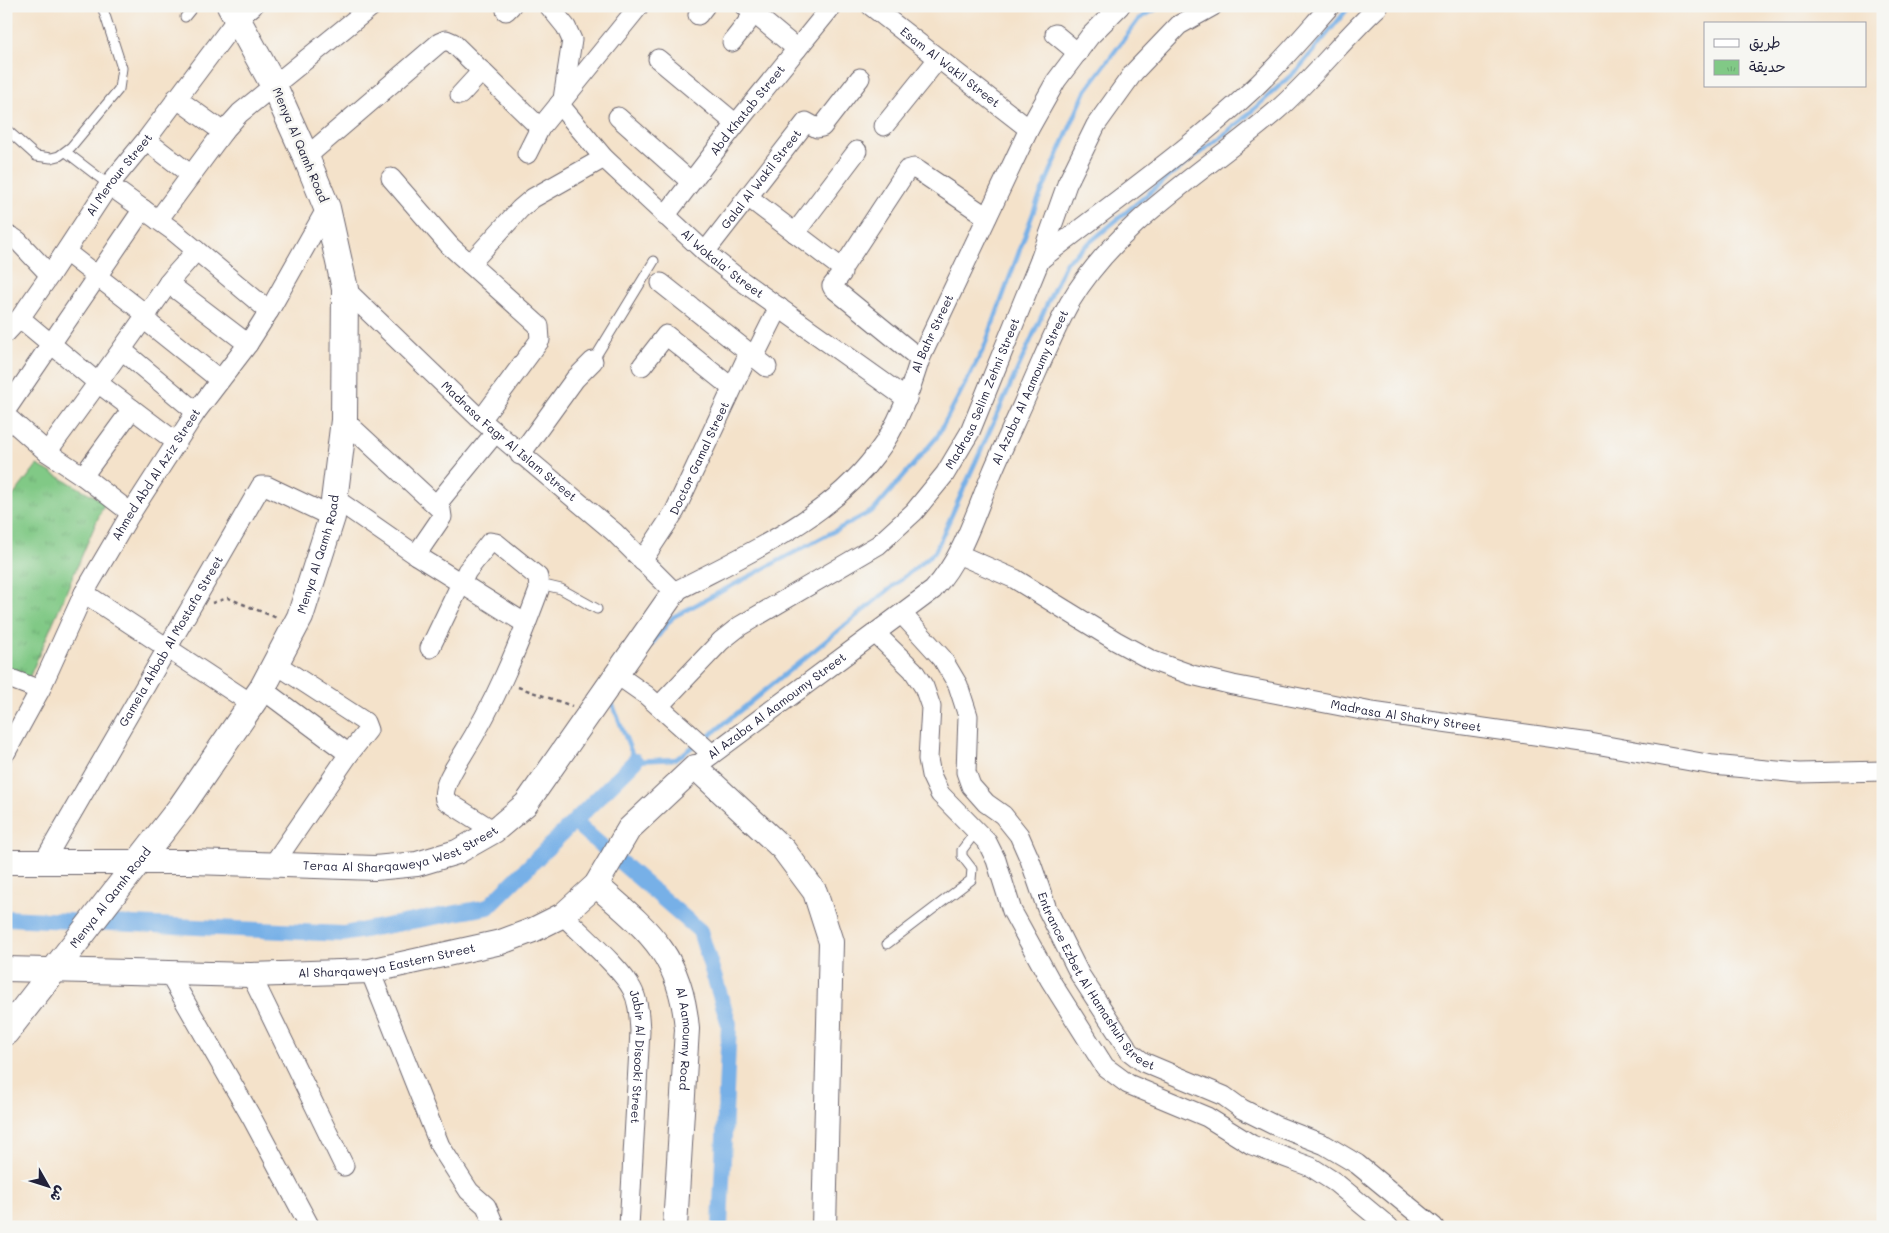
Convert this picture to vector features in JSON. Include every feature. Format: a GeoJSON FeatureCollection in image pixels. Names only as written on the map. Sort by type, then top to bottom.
{"type":"FeatureCollection","features":[{"type":"Feature","properties":{"kind":"main road","name":"Menya Al Qamh Road"},"geometry":{"type":"LineString","coordinates":[[6,1032],[64,960],[181,807],[257,696],[295,627],[318,566],[333,508],[344,420],[345,289],[327,208],[240,10]]}},
{"type":"Feature","properties":{"kind":"street"},"geometry":{"type":"LineString","coordinates":[[6,410],[98,276],[151,215],[192,174],[223,132],[240,114],[372,6]]}},
{"type":"Feature","properties":{"kind":"street"},"geometry":{"type":"LineString","coordinates":[[549,6],[566,27],[572,40],[561,102]]}},
{"type":"Feature","properties":{"kind":"street"},"geometry":{"type":"LineString","coordinates":[[527,154],[540,128],[638,6]]}},
{"type":"Feature","properties":{"kind":"street","name":"Esam Al Wakil Street"},"geometry":{"type":"LineString","coordinates":[[871,6],[1029,129]]}},
{"type":"Feature","properties":{"kind":"street"},"geometry":{"type":"LineString","coordinates":[[1090,36],[1101,6]]}},
{"type":"Feature","properties":{"kind":"street","name":"Al Bahr Street"},"geometry":{"type":"LineString","coordinates":[[674,592],[787,532],[837,498],[878,453],[907,400],[920,360],[1029,129],[1056,81],[1090,36],[1120,6]]}},
{"type":"Feature","properties":{"kind":"street","name":"Madrasa Selim Zehni Street"},"geometry":{"type":"LineString","coordinates":[[659,706],[722,641],[740,626],[878,545],[914,512],[945,474],[970,432],[1040,260],[1067,184],[1096,125],[1134,72],[1179,24],[1213,6]]}},
{"type":"Feature","properties":{"kind":"street"},"geometry":{"type":"LineString","coordinates":[[1040,260],[1220,118],[1289,54],[1330,6]]}},
{"type":"Feature","properties":{"kind":"street","name":"Al Azaba Al Aamoumy Street"},"geometry":{"type":"LineString","coordinates":[[705,758],[876,634],[933,590],[948,574],[960,555],[992,474],[1057,328],[1086,278],[1104,255],[1173,192],[1227,152],[1278,109],[1379,6]]}},
{"type":"Feature","properties":{"kind":"street","name":"Al Merour Street"},"geometry":{"type":"LineString","coordinates":[[6,333],[20,318],[50,276],[109,185],[146,140],[240,10]]}},
{"type":"Feature","properties":{"kind":"street"},"geometry":{"type":"LineString","coordinates":[[732,42],[750,10],[797,49]]}},
{"type":"Feature","properties":{"kind":"street","name":"Abd Khatab Street"},"geometry":{"type":"LineString","coordinates":[[665,216],[797,49],[823,10]]}},
{"type":"Feature","properties":{"kind":"street"},"geometry":{"type":"LineString","coordinates":[[1055,34],[1078,53]]}},
{"type":"Feature","properties":{"kind":"street"},"geometry":{"type":"LineString","coordinates":[[306,157],[442,41],[453,44],[540,128]]}},
{"type":"Feature","properties":{"kind":"street"},"geometry":{"type":"LineString","coordinates":[[658,59],[736,124]]}},
{"type":"Feature","properties":{"kind":"street"},"geometry":{"type":"LineString","coordinates":[[884,126],[938,59]]}},
{"type":"Feature","properties":{"kind":"street"},"geometry":{"type":"LineString","coordinates":[[460,95],[482,71]]}},
{"type":"Feature","properties":{"kind":"street","name":"Galal Al Wakil Street"},"geometry":{"type":"LineString","coordinates":[[705,252],[806,122],[817,128],[822,127],[860,78]]}},
{"type":"Feature","properties":{"kind":"street"},"geometry":{"type":"LineString","coordinates":[[176,98],[223,132]]}},
{"type":"Feature","properties":{"kind":"street","name":"Al Wokala' Street"},"geometry":{"type":"LineString","coordinates":[[561,102],[604,158],[705,252],[907,400]]}},
{"type":"Feature","properties":{"kind":"street"},"geometry":{"type":"LineString","coordinates":[[618,117],[691,182]]}},
{"type":"Feature","properties":{"kind":"street"},"geometry":{"type":"LineString","coordinates":[[146,140],[192,174]]}},
{"type":"Feature","properties":{"kind":"street"},"geometry":{"type":"LineString","coordinates":[[795,233],[857,152]]}},
{"type":"Feature","properties":{"kind":"street"},"geometry":{"type":"LineString","coordinates":[[470,264],[520,209],[533,198],[604,158]]}},
{"type":"Feature","properties":{"kind":"street"},"geometry":{"type":"LineString","coordinates":[[920,360],[832,286],[907,170],[914,168],[986,217]]}},
{"type":"Feature","properties":{"kind":"street"},"geometry":{"type":"LineString","coordinates":[[390,178],[450,246],[539,326],[540,340],[481,420]]}},
{"type":"Feature","properties":{"kind":"street"},"geometry":{"type":"LineString","coordinates":[[109,185],[196,250],[269,311]]}},
{"type":"Feature","properties":{"kind":"street"},"geometry":{"type":"LineString","coordinates":[[748,197],[842,268]]}},
{"type":"Feature","properties":{"kind":"street","name":"Ahmed Abd Al Aziz Street"},"geometry":{"type":"LineString","coordinates":[[6,752],[40,690],[84,592],[176,442],[196,412],[248,344],[269,311],[327,208]]}},
{"type":"Feature","properties":{"kind":"street"},"geometry":{"type":"LineString","coordinates":[[6,238],[12,237],[18,241],[50,276]]}},
{"type":"Feature","properties":{"kind":"street"},"geometry":{"type":"LineString","coordinates":[[47,452],[146,318],[168,283],[188,263],[196,250]]}},
{"type":"Feature","properties":{"kind":"street"},"geometry":{"type":"LineString","coordinates":[[66,252],[98,276],[220,380]]}},
{"type":"Feature","properties":{"kind":"street"},"geometry":{"type":"LineString","coordinates":[[168,283],[248,344]]}},
{"type":"Feature","properties":{"kind":"street"},"geometry":{"type":"LineString","coordinates":[[661,283],[757,359]]}},
{"type":"Feature","properties":{"kind":"street","name":"Madrasa Fagr Al Islam Street"},"geometry":{"type":"LineString","coordinates":[[345,289],[495,433],[583,505],[674,592]]}},
{"type":"Feature","properties":{"kind":"street","name":"Doctor Gamal Street"},"geometry":{"type":"LineString","coordinates":[[642,561],[675,511],[732,388],[757,359],[778,307]]}},
{"type":"Feature","properties":{"kind":"street"},"geometry":{"type":"LineString","coordinates":[[20,318],[98,383],[176,442]]}},
{"type":"Feature","properties":{"kind":"street"},"geometry":{"type":"LineString","coordinates":[[642,366],[666,335],[732,388]]}},
{"type":"Feature","properties":{"kind":"street"},"geometry":{"type":"LineString","coordinates":[[122,350],[196,412]]}},
{"type":"Feature","properties":{"kind":"street"},"geometry":{"type":"LineString","coordinates":[[520,455],[565,392],[592,361]]}},
{"type":"Feature","properties":{"kind":"street"},"geometry":{"type":"LineString","coordinates":[[83,476],[132,409]]}},
{"type":"Feature","properties":{"kind":"street"},"geometry":{"type":"LineString","coordinates":[[6,416],[47,452],[83,476],[131,513]]}},
{"type":"Feature","properties":{"kind":"street"},"geometry":{"type":"LineString","coordinates":[[344,420],[442,510],[442,518],[416,555]]}},
{"type":"Feature","properties":{"kind":"street"},"geometry":{"type":"LineString","coordinates":[[437,504],[495,433]]}},
{"type":"Feature","properties":{"kind":"street","name":"Gameia Ahbab Al Mostafa Street"},"geometry":{"type":"LineString","coordinates":[[43,863],[262,486],[333,508]]}},
{"type":"Feature","properties":{"kind":"street"},"geometry":{"type":"LineString","coordinates":[[333,508],[416,555],[526,624]]}},
{"type":"Feature","properties":{"kind":"street"},"geometry":{"type":"LineString","coordinates":[[430,648],[474,560],[493,541],[534,572],[540,584],[526,624],[502,682],[473,737],[452,771],[443,795],[444,800],[494,831]]}},
{"type":"Feature","properties":{"kind":"street","name":"Madrasa Al Shakry Street"},"geometry":{"type":"LineString","coordinates":[[960,555],[1014,578],[1116,641],[1153,660],[1192,675],[1225,683],[1372,712],[1590,743],[1713,765],[1799,773],[1883,771]]}},
{"type":"Feature","properties":{"kind":"street"},"geometry":{"type":"LineString","coordinates":[[84,592],[168,648],[257,696],[349,754]]}},
{"type":"Feature","properties":{"kind":"street","name":"Teraa Al Sharqaweya West Street"},"geometry":{"type":"LineString","coordinates":[[6,862],[139,862],[375,868],[417,864],[457,852],[494,831],[526,804],[674,592]]}},
{"type":"Feature","properties":{"kind":"street","name":"Entrance Ezbet Al Hamashuh Street"},"geometry":{"type":"LineString","coordinates":[[902,614],[942,658],[958,685],[968,716],[966,772],[971,786],[1003,816],[1018,835],[1030,860],[1047,909],[1080,975],[1130,1052],[1143,1062],[1224,1096],[1270,1137],[1336,1183],[1434,1227]]}},
{"type":"Feature","properties":{"kind":"street","name":"Entrance Ezbet Al Hamashuh Street"},"geometry":{"type":"LineString","coordinates":[[876,634],[913,670],[924,687],[931,708],[928,759],[931,775],[940,794],[987,842],[996,860],[1012,911],[1050,980],[1105,1067],[1128,1084],[1207,1117],[1231,1133],[1325,1145],[1357,1164],[1382,1204],[1389,1227]]}},
{"type":"Feature","properties":{"kind":"street"},"geometry":{"type":"LineString","coordinates":[[272,866],[349,754],[368,730],[368,725],[276,664]]}},
{"type":"Feature","properties":{"kind":"street"},"geometry":{"type":"LineString","coordinates":[[616,674],[659,706],[676,722],[783,849],[815,892],[831,942],[824,1227]]}},
{"type":"Feature","properties":{"kind":"street"},"geometry":{"type":"LineString","coordinates":[[6,677],[40,690]]}},
{"type":"Feature","properties":{"kind":"street","name":"Al Sharqaweya Eastern Street"},"geometry":{"type":"LineString","coordinates":[[6,969],[64,960],[168,972],[251,975],[370,971],[501,942],[533,930],[563,915],[596,885],[629,829],[705,758]]}},
{"type":"Feature","properties":{"kind":"street","name":"Al Aamoumy Road"},"geometry":{"type":"LineString","coordinates":[[596,885],[654,939],[669,960],[678,979],[685,1005],[687,1029],[675,1227]]}},
{"type":"Feature","properties":{"kind":"street","name":"Jabir Al Disooki Street"},"geometry":{"type":"LineString","coordinates":[[563,915],[619,972],[632,988],[638,1003],[640,1031],[629,1227]]}},
{"type":"Feature","properties":{"kind":"street"},"geometry":{"type":"LineString","coordinates":[[370,971],[440,1146],[468,1191],[486,1206],[495,1227]]}},
{"type":"Feature","properties":{"kind":"street"},"geometry":{"type":"LineString","coordinates":[[168,972],[253,1120],[310,1227]]}},
{"type":"Feature","properties":{"kind":"street"},"geometry":{"type":"LineString","coordinates":[[251,975],[344,1166]]}},
{"type":"Feature","properties":{"kind":"lane"},"geometry":{"type":"LineString","coordinates":[[6,129],[36,156],[51,158],[66,152],[119,90],[121,82],[120,62],[102,6]]}},
{"type":"Feature","properties":{"kind":"lane"},"geometry":{"type":"LineString","coordinates":[[185,17],[194,6]]}},
{"type":"Feature","properties":{"kind":"lane"},"geometry":{"type":"LineString","coordinates":[[66,152],[109,185]]}},
{"type":"Feature","properties":{"kind":"lane"},"geometry":{"type":"LineString","coordinates":[[592,361],[654,261]]}},
{"type":"Feature","properties":{"kind":"lane"},"geometry":{"type":"LineString","coordinates":[[540,584],[561,589],[597,609]]}},
{"type":"Feature","properties":{"kind":"lane"},"geometry":{"type":"LineString","coordinates":[[887,944],[971,880],[972,868],[962,856],[962,850],[977,830]]}},
{"type":"Feature","properties":{"kind":"path"},"geometry":{"type":"LineString","coordinates":[[190,610],[228,598],[260,609],[295,627]]}},
{"type":"Feature","properties":{"kind":"path"},"geometry":{"type":"LineString","coordinates":[[502,682],[591,713]]}},
{"type":"Feature","properties":{"kind":"green space"},"geometry":{"type":"Polygon","coordinates":[[[37,465],[105,502],[29,678],[6,668],[6,505],[37,465]]]}},
{"type":"Feature","properties":{"kind":"waterway"},"geometry":{"type":"LineString","coordinates":[[651,645],[673,617],[874,510],[937,437],[984,348],[1036,205],[1086,90],[1139,19],[1161,6]]}},
{"type":"Feature","properties":{"kind":"waterway"},"geometry":{"type":"LineString","coordinates":[[704,740],[935,552],[1066,262],[1166,179],[1242,120],[1299,68],[1350,6]]}},
{"type":"Feature","properties":{"kind":"waterway"},"geometry":{"type":"LineString","coordinates":[[610,698],[635,761],[676,759],[695,745]]}},
{"type":"Feature","properties":{"kind":"waterway"},"geometry":{"type":"LineString","coordinates":[[6,918],[343,934],[488,907],[635,761]]}},
{"type":"Feature","properties":{"kind":"waterway"},"geometry":{"type":"LineString","coordinates":[[574,822],[700,931],[729,1024],[720,1227]]}}]}
